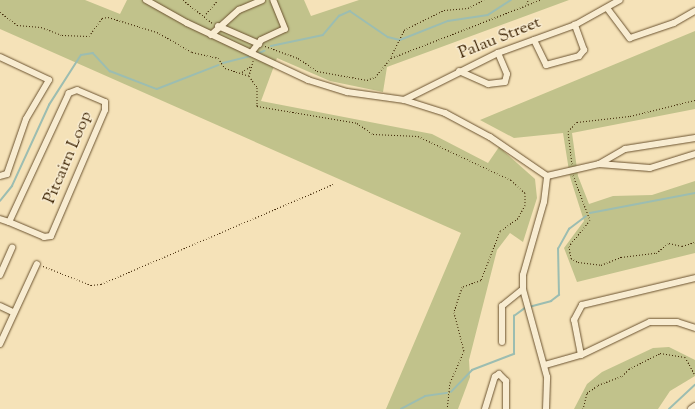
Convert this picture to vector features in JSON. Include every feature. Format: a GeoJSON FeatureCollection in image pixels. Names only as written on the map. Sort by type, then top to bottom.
{"type":"FeatureCollection","features":[{"type":"Feature","properties":{"kind":"street"},"geometry":{"type":"LineString","coordinates":[[146,0],[211,35],[321,85],[404,100],[473,128],[547,176],[599,164],[650,168],[695,154]]}},
{"type":"Feature","properties":{"kind":"street"},"geometry":{"type":"LineString","coordinates":[[211,35],[215,25],[239,10],[262,0]]}},
{"type":"Feature","properties":{"kind":"street"},"geometry":{"type":"LineString","coordinates":[[253,54],[259,44],[285,29],[273,0]]}},
{"type":"Feature","properties":{"kind":"street","name":"Palau Street"},"geometry":{"type":"LineString","coordinates":[[404,100],[459,71],[498,53],[575,25],[620,0]]}},
{"type":"Feature","properties":{"kind":"street"},"geometry":{"type":"LineString","coordinates":[[607,8],[630,38],[674,23],[695,11]]}},
{"type":"Feature","properties":{"kind":"street"},"geometry":{"type":"LineString","coordinates":[[215,25],[259,44]]}},
{"type":"Feature","properties":{"kind":"street"},"geometry":{"type":"LineString","coordinates":[[534,40],[546,65],[580,56],[584,50],[575,25]]}},
{"type":"Feature","properties":{"kind":"street"},"geometry":{"type":"LineString","coordinates":[[459,71],[488,84],[505,82],[507,74],[498,53]]}},
{"type":"Feature","properties":{"kind":"street"},"geometry":{"type":"LineString","coordinates":[[0,57],[49,80],[26,119],[7,174],[0,176]]}},
{"type":"Feature","properties":{"kind":"street","name":"Pitcairn Loop"},"geometry":{"type":"LineString","coordinates":[[79,90],[102,101],[106,107],[49,238],[9,222],[64,100],[72,91],[79,90]]}},
{"type":"Feature","properties":{"kind":"street"},"geometry":{"type":"LineString","coordinates":[[599,164],[625,149],[695,138]]}},
{"type":"Feature","properties":{"kind":"street"},"geometry":{"type":"LineString","coordinates":[[546,409],[545,365],[523,289],[525,262],[544,202],[547,176]]}},
{"type":"Feature","properties":{"kind":"street"},"geometry":{"type":"LineString","coordinates":[[0,219],[9,222]]}},
{"type":"Feature","properties":{"kind":"street"},"geometry":{"type":"LineString","coordinates":[[0,275],[12,248]]}},
{"type":"Feature","properties":{"kind":"street"},"geometry":{"type":"LineString","coordinates":[[0,344],[3,328],[14,312],[37,264]]}},
{"type":"Feature","properties":{"kind":"street"},"geometry":{"type":"LineString","coordinates":[[581,355],[574,320],[582,305],[695,278]]}},
{"type":"Feature","properties":{"kind":"street"},"geometry":{"type":"LineString","coordinates":[[686,280],[695,284]]}},
{"type":"Feature","properties":{"kind":"street"},"geometry":{"type":"LineString","coordinates":[[502,342],[502,306],[523,289]]}},
{"type":"Feature","properties":{"kind":"street"},"geometry":{"type":"LineString","coordinates":[[0,306],[14,312]]}},
{"type":"Feature","properties":{"kind":"street"},"geometry":{"type":"LineString","coordinates":[[545,365],[581,355],[650,322],[677,322],[695,328]]}},
{"type":"Feature","properties":{"kind":"street"},"geometry":{"type":"LineString","coordinates":[[486,409],[495,377],[499,374],[506,381],[506,409]]}},
{"type":"Feature","properties":{"kind":"street"},"geometry":{"type":"LineString","coordinates":[[691,409],[695,406]]}},
{"type":"Feature","properties":{"kind":"path"},"geometry":{"type":"LineString","coordinates":[[183,0],[215,25]]}},
{"type":"Feature","properties":{"kind":"path"},"geometry":{"type":"LineString","coordinates":[[203,17],[218,0]]}},
{"type":"Feature","properties":{"kind":"path"},"geometry":{"type":"LineString","coordinates":[[259,44],[298,58],[317,71],[367,80],[376,77],[391,58],[399,36],[404,30],[444,10],[468,8],[484,0]]}},
{"type":"Feature","properties":{"kind":"path"},"geometry":{"type":"LineString","coordinates":[[526,5],[528,0]]}},
{"type":"Feature","properties":{"kind":"path"},"geometry":{"type":"LineString","coordinates":[[391,58],[540,0]]}},
{"type":"Feature","properties":{"kind":"path"},"geometry":{"type":"LineString","coordinates":[[0,12],[17,25],[85,36],[89,36],[102,18],[108,17],[163,34],[192,52],[216,57],[224,68],[241,72],[249,76],[257,86],[257,106],[357,123],[373,134],[418,136],[511,180],[525,193],[526,205],[518,218],[500,231],[481,280],[462,287],[454,312],[464,351],[450,382],[447,409]]}},
{"type":"Feature","properties":{"kind":"path"},"geometry":{"type":"LineString","coordinates":[[241,72],[251,66],[249,76]]}},
{"type":"Feature","properties":{"kind":"path"},"geometry":{"type":"LineString","coordinates":[[695,100],[630,116],[577,122],[568,130],[572,170],[590,220],[569,246],[571,258],[586,265],[601,265],[622,257],[656,253],[669,243],[682,246],[695,242]]}},
{"type":"Feature","properties":{"kind":"path"},"geometry":{"type":"LineString","coordinates":[[37,264],[91,285],[101,284],[333,184]]}},
{"type":"Feature","properties":{"kind":"path"},"geometry":{"type":"LineString","coordinates":[[583,409],[587,393],[598,385],[622,376],[629,369],[660,353],[685,357],[695,375]]}},
{"type":"Feature","properties":{"kind":"green space"},"geometry":{"type":"Polygon","coordinates":[[[0,0],[85,0],[120,14],[127,0],[304,0],[311,16],[359,0],[569,0],[387,67],[383,92],[330,81],[277,58],[261,101],[432,134],[488,163],[499,147],[535,179],[537,198],[523,242],[510,233],[497,250],[469,360],[470,377],[458,409],[386,409],[461,233],[0,29],[0,0]]]}},
{"type":"Feature","properties":{"kind":"green space"},"geometry":{"type":"Polygon","coordinates":[[[695,31],[695,109],[572,133],[578,176],[589,204],[613,196],[652,195],[695,181],[695,253],[577,282],[564,248],[584,221],[570,177],[563,133],[514,138],[480,120],[695,31]]]}},
{"type":"Feature","properties":{"kind":"green space"},"geometry":{"type":"Polygon","coordinates":[[[669,347],[695,360],[695,376],[670,391],[658,409],[574,409],[587,384],[602,372],[653,348],[669,347]]]}},
{"type":"Feature","properties":{"kind":"waterway"},"geometry":{"type":"LineString","coordinates":[[271,46],[323,35],[339,16],[350,11],[388,37],[400,40],[448,21],[488,15],[511,0]]}},
{"type":"Feature","properties":{"kind":"waterway"},"geometry":{"type":"LineString","coordinates":[[257,54],[264,51]]}},
{"type":"Feature","properties":{"kind":"waterway"},"geometry":{"type":"LineString","coordinates":[[0,201],[12,186],[49,105],[81,55],[93,53],[110,71],[157,89],[219,65]]}},
{"type":"Feature","properties":{"kind":"waterway"},"geometry":{"type":"LineString","coordinates":[[223,63],[252,56]]}},
{"type":"Feature","properties":{"kind":"waterway"},"geometry":{"type":"LineString","coordinates":[[590,213],[695,193]]}},
{"type":"Feature","properties":{"kind":"waterway"},"geometry":{"type":"LineString","coordinates":[[529,307],[551,301],[559,295],[558,249],[569,229],[586,216]]}},
{"type":"Feature","properties":{"kind":"waterway"},"geometry":{"type":"LineString","coordinates":[[451,392],[472,370],[514,354],[514,316],[525,308]]}},
{"type":"Feature","properties":{"kind":"waterway"},"geometry":{"type":"LineString","coordinates":[[669,409],[695,385]]}},
{"type":"Feature","properties":{"kind":"waterway"},"geometry":{"type":"LineString","coordinates":[[401,409],[425,396],[447,393]]}}]}
